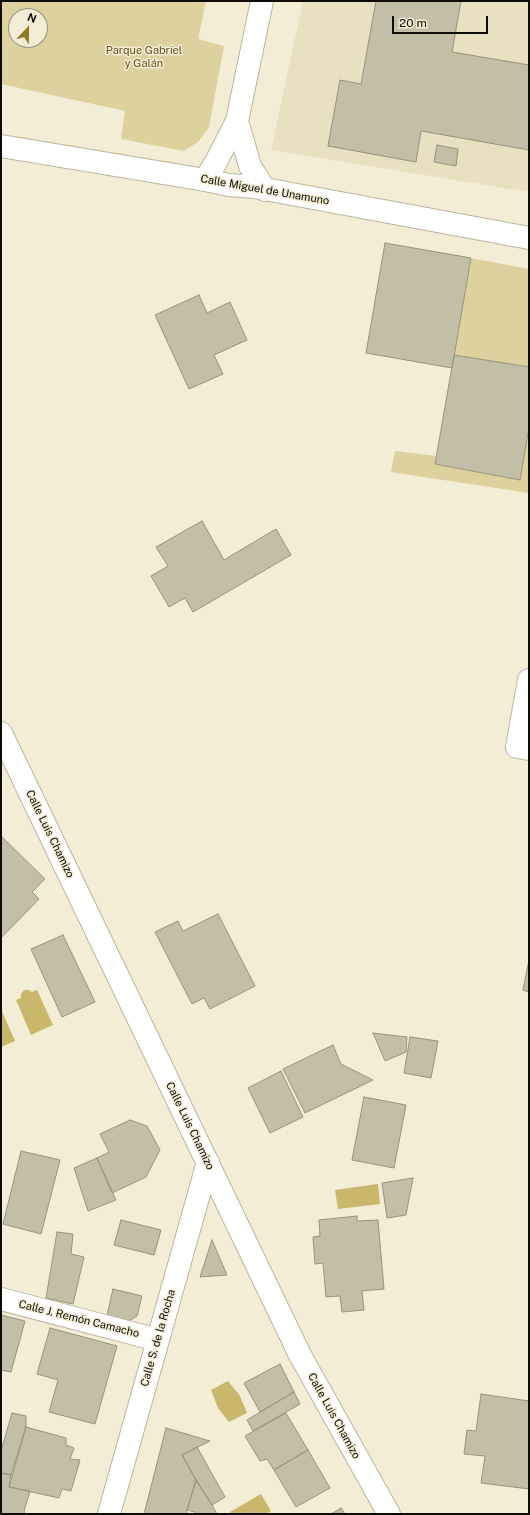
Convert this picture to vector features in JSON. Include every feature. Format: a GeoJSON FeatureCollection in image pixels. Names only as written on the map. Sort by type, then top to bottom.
{"type":"FeatureCollection","features":[{"type":"Feature","properties":{"kind":"street"},"geometry":{"type":"LineString","coordinates":[[205,180],[238,122],[262,1]]}},
{"type":"Feature","properties":{"kind":"street"},"geometry":{"type":"LineString","coordinates":[[238,122],[250,166],[265,190]]}},
{"type":"Feature","properties":{"kind":"street","name":"Calle Miguel de Unamuno"},"geometry":{"type":"LineString","coordinates":[[1,146],[265,190],[529,238]]}},
{"type":"Feature","properties":{"kind":"street"},"geometry":{"type":"LineString","coordinates":[[523,748],[529,680]]}},
{"type":"Feature","properties":{"kind":"street","name":"Calle Luis Chamizo"},"geometry":{"type":"LineString","coordinates":[[1,733],[8,768],[208,1162],[300,1355],[389,1514]]}},
{"type":"Feature","properties":{"kind":"street","name":"Calle S. de la Rocha"},"geometry":{"type":"LineString","coordinates":[[109,1514],[208,1162]]}},
{"type":"Feature","properties":{"kind":"street","name":"Calle J. Remón Camacho"},"geometry":{"type":"LineString","coordinates":[[1,1299],[158,1340]]}},
{"type":"Feature","properties":{"kind":"shaded area"},"geometry":{"type":"Polygon","coordinates":[[[303,1],[529,1],[529,192],[271,150],[303,1]]]}},
{"type":"Feature","properties":{"kind":"shaded area"},"geometry":{"type":"Polygon","coordinates":[[[24,990],[29,990],[32,992],[37,990],[53,1025],[31,1035],[16,1000],[21,998],[21,994],[24,990]]]}},
{"type":"Feature","properties":{"kind":"shaded area"},"geometry":{"type":"Polygon","coordinates":[[[1,1009],[15,1041],[1,1047],[1,1009]]]}},
{"type":"Feature","properties":{"kind":"shaded area"},"geometry":{"type":"Polygon","coordinates":[[[378,1184],[380,1204],[338,1209],[335,1190],[378,1184]]]}},
{"type":"Feature","properties":{"kind":"shaded area"},"geometry":{"type":"Polygon","coordinates":[[[228,1381],[240,1396],[247,1413],[229,1422],[218,1408],[211,1390],[228,1381]]]}},
{"type":"Feature","properties":{"kind":"shaded area"},"geometry":{"type":"Polygon","coordinates":[[[261,1494],[271,1511],[266,1514],[231,1514],[230,1512],[261,1494]]]}},
{"type":"Feature","properties":{"kind":"green space","name":"Parque Gabriel y Galán"},"geometry":{"type":"Polygon","coordinates":[[[1,1],[206,1],[198,39],[224,46],[209,127],[198,142],[184,151],[121,139],[125,111],[1,84],[1,1]]]}},
{"type":"Feature","properties":{"kind":"green space"},"geometry":{"type":"Polygon","coordinates":[[[471,258],[529,269],[529,367],[454,355],[471,258]]]}},
{"type":"Feature","properties":{"kind":"green space"},"geometry":{"type":"Polygon","coordinates":[[[528,436],[529,493],[391,472],[395,451],[436,456],[435,464],[519,480],[528,436]]]}},
{"type":"Feature","properties":{"kind":"building"},"geometry":{"type":"Polygon","coordinates":[[[376,1],[461,1],[452,52],[529,65],[529,150],[421,131],[416,162],[328,146],[340,80],[361,84],[376,1]]]}},
{"type":"Feature","properties":{"kind":"building"},"geometry":{"type":"Polygon","coordinates":[[[437,145],[458,149],[456,166],[434,162],[437,145]]]}},
{"type":"Feature","properties":{"kind":"building"},"geometry":{"type":"Polygon","coordinates":[[[385,243],[471,258],[452,368],[366,353],[385,243]]]}},
{"type":"Feature","properties":{"kind":"building"},"geometry":{"type":"Polygon","coordinates":[[[199,295],[207,313],[230,302],[247,340],[214,355],[223,374],[189,389],[155,315],[199,295]]]}},
{"type":"Feature","properties":{"kind":"building"},"geometry":{"type":"Polygon","coordinates":[[[454,355],[529,367],[529,427],[520,480],[435,464],[454,355]]]}},
{"type":"Feature","properties":{"kind":"building"},"geometry":{"type":"Polygon","coordinates":[[[202,521],[224,560],[276,529],[291,555],[193,612],[185,598],[169,607],[151,576],[168,566],[156,547],[202,521]]]}},
{"type":"Feature","properties":{"kind":"building"},"geometry":{"type":"Polygon","coordinates":[[[1,836],[45,879],[32,892],[39,899],[1,938],[1,836]]]}},
{"type":"Feature","properties":{"kind":"building"},"geometry":{"type":"Polygon","coordinates":[[[218,914],[255,986],[210,1009],[204,998],[192,1004],[155,932],[178,921],[183,931],[218,914]]]}},
{"type":"Feature","properties":{"kind":"building"},"geometry":{"type":"Polygon","coordinates":[[[63,935],[95,1002],[62,1017],[31,949],[63,935]]]}},
{"type":"Feature","properties":{"kind":"building"},"geometry":{"type":"Polygon","coordinates":[[[529,960],[529,992],[523,990],[529,960]]]}},
{"type":"Feature","properties":{"kind":"building"},"geometry":{"type":"Polygon","coordinates":[[[373,1033],[407,1037],[406,1052],[385,1061],[373,1033]]]}},
{"type":"Feature","properties":{"kind":"building"},"geometry":{"type":"Polygon","coordinates":[[[410,1037],[438,1041],[431,1078],[404,1073],[410,1037]]]}},
{"type":"Feature","properties":{"kind":"building"},"geometry":{"type":"Polygon","coordinates":[[[333,1045],[341,1064],[373,1080],[305,1113],[283,1069],[333,1045]]]}},
{"type":"Feature","properties":{"kind":"building"},"geometry":{"type":"Polygon","coordinates":[[[281,1071],[303,1117],[270,1133],[248,1088],[281,1071]]]}},
{"type":"Feature","properties":{"kind":"building"},"geometry":{"type":"Polygon","coordinates":[[[364,1097],[406,1105],[394,1168],[352,1160],[364,1097]]]}},
{"type":"Feature","properties":{"kind":"building"},"geometry":{"type":"Polygon","coordinates":[[[130,1120],[147,1126],[160,1150],[146,1177],[112,1193],[97,1158],[109,1152],[100,1134],[130,1120]]]}},
{"type":"Feature","properties":{"kind":"building"},"geometry":{"type":"Polygon","coordinates":[[[21,1151],[60,1160],[41,1234],[3,1224],[21,1151]]]}},
{"type":"Feature","properties":{"kind":"building"},"geometry":{"type":"Polygon","coordinates":[[[97,1158],[116,1200],[88,1211],[74,1168],[97,1158]]]}},
{"type":"Feature","properties":{"kind":"building"},"geometry":{"type":"Polygon","coordinates":[[[413,1178],[406,1215],[387,1218],[382,1183],[413,1178]]]}},
{"type":"Feature","properties":{"kind":"building"},"geometry":{"type":"Polygon","coordinates":[[[357,1216],[357,1221],[378,1220],[384,1289],[362,1291],[364,1310],[342,1312],[340,1296],[326,1297],[323,1263],[315,1264],[313,1237],[320,1236],[319,1220],[357,1216]]]}},
{"type":"Feature","properties":{"kind":"building"},"geometry":{"type":"Polygon","coordinates":[[[121,1220],[161,1230],[154,1255],[114,1245],[121,1220]]]}},
{"type":"Feature","properties":{"kind":"building"},"geometry":{"type":"Polygon","coordinates":[[[57,1232],[73,1234],[71,1254],[84,1257],[73,1304],[46,1298],[57,1232]]]}},
{"type":"Feature","properties":{"kind":"building"},"geometry":{"type":"Polygon","coordinates":[[[212,1240],[227,1275],[200,1277],[212,1240]]]}},
{"type":"Feature","properties":{"kind":"building"},"geometry":{"type":"Polygon","coordinates":[[[113,1289],[142,1296],[137,1316],[129,1321],[107,1315],[113,1289]]]}},
{"type":"Feature","properties":{"kind":"building"},"geometry":{"type":"Polygon","coordinates":[[[1,1315],[25,1321],[11,1372],[1,1370],[1,1315]]]}},
{"type":"Feature","properties":{"kind":"building"},"geometry":{"type":"Polygon","coordinates":[[[50,1328],[117,1346],[95,1424],[49,1412],[58,1380],[37,1374],[50,1328]]]}},
{"type":"Feature","properties":{"kind":"building"},"geometry":{"type":"Polygon","coordinates":[[[280,1364],[294,1392],[260,1412],[244,1383],[280,1364]]]}},
{"type":"Feature","properties":{"kind":"building"},"geometry":{"type":"Polygon","coordinates":[[[294,1392],[300,1404],[253,1431],[247,1420],[294,1392]]]}},
{"type":"Feature","properties":{"kind":"building"},"geometry":{"type":"Polygon","coordinates":[[[481,1394],[529,1401],[529,1489],[481,1483],[485,1456],[464,1454],[467,1430],[476,1431],[481,1394]]]}},
{"type":"Feature","properties":{"kind":"building"},"geometry":{"type":"Polygon","coordinates":[[[12,1413],[26,1416],[26,1427],[11,1475],[1,1473],[1,1451],[12,1413]]]}},
{"type":"Feature","properties":{"kind":"building"},"geometry":{"type":"Polygon","coordinates":[[[286,1413],[308,1450],[274,1470],[267,1459],[260,1461],[245,1436],[286,1413]]]}},
{"type":"Feature","properties":{"kind":"building"},"geometry":{"type":"Polygon","coordinates":[[[26,1427],[66,1438],[66,1445],[74,1448],[70,1459],[80,1460],[71,1491],[62,1489],[59,1498],[9,1487],[26,1427]]]}},
{"type":"Feature","properties":{"kind":"building"},"geometry":{"type":"Polygon","coordinates":[[[166,1428],[210,1441],[182,1455],[196,1480],[186,1514],[144,1514],[166,1428]]]}},
{"type":"Feature","properties":{"kind":"building"},"geometry":{"type":"Polygon","coordinates":[[[197,1447],[225,1497],[212,1505],[182,1455],[197,1447]]]}},
{"type":"Feature","properties":{"kind":"building"},"geometry":{"type":"Polygon","coordinates":[[[308,1450],[330,1488],[296,1507],[274,1470],[308,1450]]]}},
{"type":"Feature","properties":{"kind":"building"},"geometry":{"type":"Polygon","coordinates":[[[1,1473],[11,1475],[9,1487],[30,1491],[24,1511],[25,1514],[1,1514],[1,1473]]]}},
{"type":"Feature","properties":{"kind":"building"},"geometry":{"type":"Polygon","coordinates":[[[196,1480],[217,1514],[195,1514],[195,1512],[187,1510],[196,1480]]]}},
{"type":"Feature","properties":{"kind":"building"},"geometry":{"type":"Polygon","coordinates":[[[341,1508],[345,1514],[331,1514],[341,1508]]]}}]}
